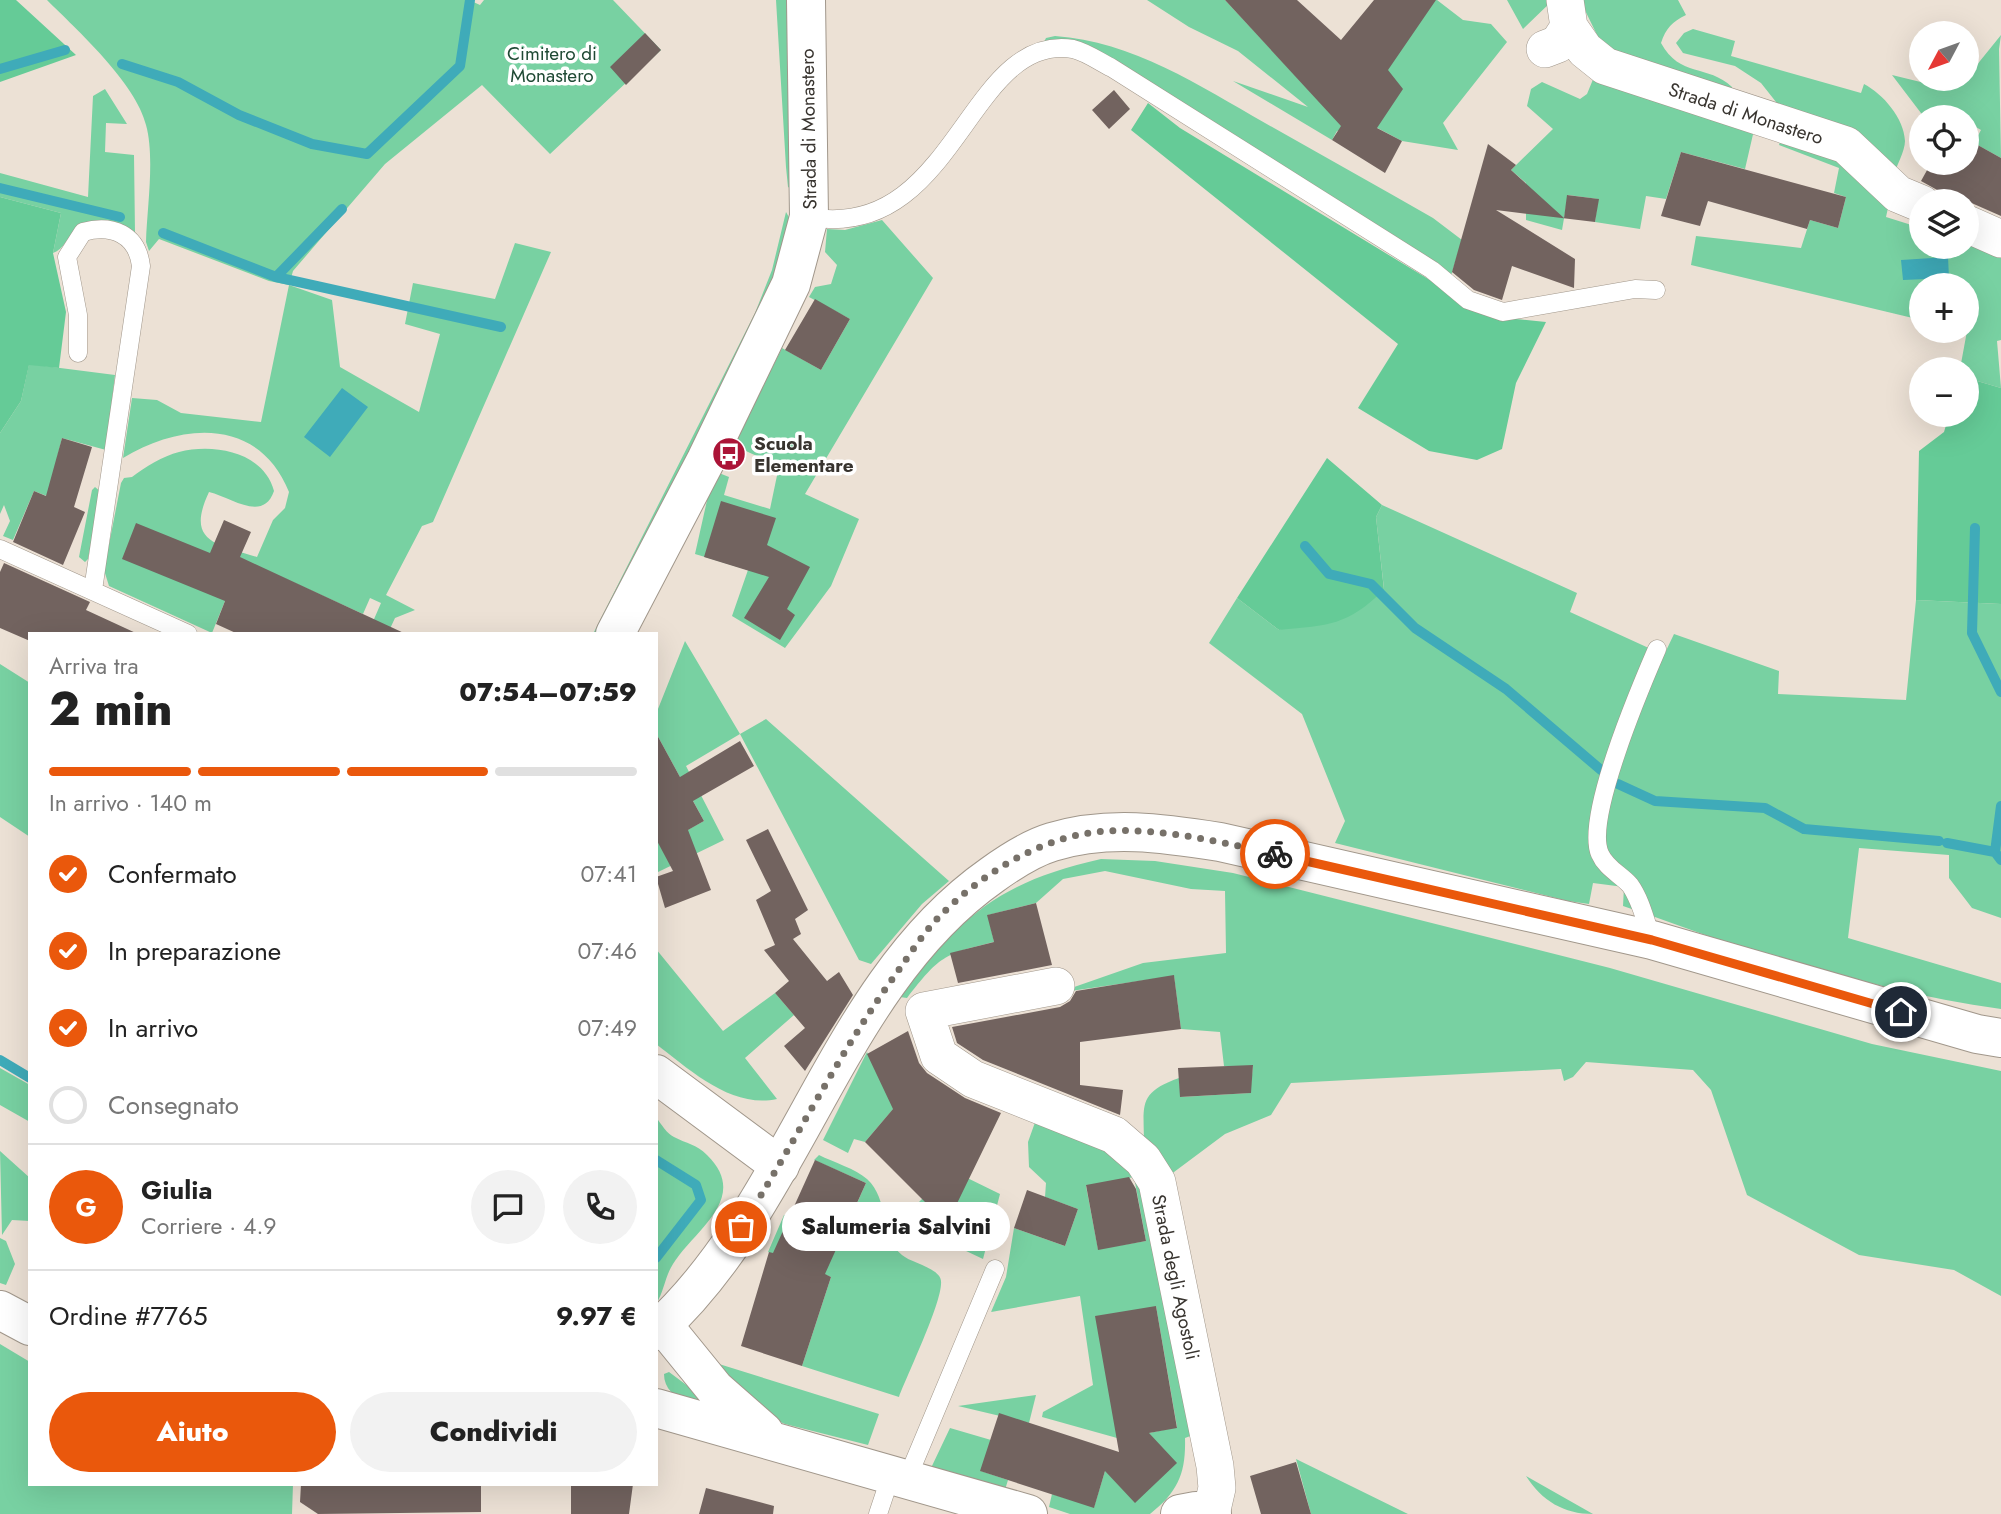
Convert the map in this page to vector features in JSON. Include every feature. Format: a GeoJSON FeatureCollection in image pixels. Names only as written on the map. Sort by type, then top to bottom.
{"type":"FeatureCollection","features":[{"type":"Feature","properties":{"kind":"main road","name":"Strada di Monastero"},"geometry":{"type":"LineString","coordinates":[[616,632],[773,326],[791,284],[809,217],[806,0]]}},
{"type":"Feature","properties":{"kind":"main road"},"geometry":{"type":"LineString","coordinates":[[780,1443],[748,1421],[715,1390],[660,1328],[718,1262],[780,1166],[872,1007],[936,920],[962,896],[1006,865],[1051,842],[1106,831],[1183,836],[1652,940],[1977,1034],[2001,1038]]}},
{"type":"Feature","properties":{"kind":"main road"},"geometry":{"type":"LineString","coordinates":[[658,1075],[780,1166]]}},
{"type":"Feature","properties":{"kind":"main road"},"geometry":{"type":"LineString","coordinates":[[0,1310],[28,1325]]}},
{"type":"Feature","properties":{"kind":"main road"},"geometry":{"type":"LineString","coordinates":[[658,1409],[1028,1514]]}},
{"type":"Feature","properties":{"kind":"main road","name":"Strada degli Agostoli"},"geometry":{"type":"LineString","coordinates":[[1180,1514],[1196,1511],[1212,1514]]}},
{"type":"Feature","properties":{"kind":"street","name":"Strada di Monastero"},"geometry":{"type":"LineString","coordinates":[[1560,25],[1584,50],[1605,66],[1846,145],[1898,194],[1909,199]]}},
{"type":"Feature","properties":{"kind":"street"},"geometry":{"type":"LineString","coordinates":[[1979,229],[2001,239]]}},
{"type":"Feature","properties":{"kind":"street","name":"Strada degli Agostoli"},"geometry":{"type":"LineString","coordinates":[[1056,986],[924,1012],[939,1056],[973,1079],[1114,1135],[1143,1160],[1157,1182],[1215,1466],[1217,1488],[1212,1514]]}},
{"type":"Feature","properties":{"kind":"lane"},"geometry":{"type":"LineString","coordinates":[[809,217],[844,221],[894,204],[916,186],[1002,77],[1020,62],[1050,49],[1075,50],[1112,68],[1432,270],[1468,300],[1503,312],[1635,289],[1656,290]]}},
{"type":"Feature","properties":{"kind":"lane"},"geometry":{"type":"LineString","coordinates":[[78,353],[78,315],[67,257],[83,232],[96,229],[115,230],[131,239],[139,251],[141,266],[93,590]]}},
{"type":"Feature","properties":{"kind":"lane"},"geometry":{"type":"LineString","coordinates":[[0,549],[184,632]]}},
{"type":"Feature","properties":{"kind":"lane"},"geometry":{"type":"LineString","coordinates":[[1652,940],[1631,886],[1606,864],[1599,852],[1597,832],[1601,802],[1657,649]]}},
{"type":"Feature","properties":{"kind":"lane"},"geometry":{"type":"LineString","coordinates":[[878,1514],[899,1477],[995,1269]]}},
{"type":"Feature","properties":{"kind":"green space"},"geometry":{"type":"Polygon","coordinates":[[[0,0],[16,0],[76,55],[0,82],[0,0]]]}},
{"type":"Feature","properties":{"kind":"green space","name":"Cimitero di Monastero"},"geometry":{"type":"Polygon","coordinates":[[[47,0],[469,0],[480,5],[484,0],[613,0],[661,50],[550,154],[482,85],[385,164],[293,271],[289,285],[269,281],[159,239],[149,251],[146,242],[150,152],[146,125],[140,109],[131,92],[104,58],[47,0]]]}},
{"type":"Feature","properties":{"kind":"green space"},"geometry":{"type":"Polygon","coordinates":[[[776,0],[788,0],[792,189],[788,187],[786,167],[776,0]]]}},
{"type":"Feature","properties":{"kind":"green space"},"geometry":{"type":"Polygon","coordinates":[[[1147,0],[1225,0],[1329,112],[1414,0],[1437,0],[1463,20],[1491,24],[1507,42],[1443,123],[1458,150],[1402,141],[1370,124],[1337,131],[1332,140],[1233,81],[1308,107],[1238,51],[1189,27],[1147,0]]]}},
{"type":"Feature","properties":{"kind":"green space"},"geometry":{"type":"Polygon","coordinates":[[[1507,0],[1553,0],[1523,29],[1507,0]]]}},
{"type":"Feature","properties":{"kind":"green space"},"geometry":{"type":"Polygon","coordinates":[[[1580,0],[1678,0],[1686,15],[1670,26],[1661,43],[1669,54],[1685,66],[1713,75],[1732,87],[1733,100],[1619,63],[1598,37],[1580,0]]]}},
{"type":"Feature","properties":{"kind":"green space"},"geometry":{"type":"Polygon","coordinates":[[[1693,29],[1735,41],[1731,56],[1861,93],[1864,84],[1871,88],[1897,115],[1904,132],[1904,149],[1893,177],[1792,122],[1761,83],[1735,66],[1683,53],[1676,43],[1684,33],[1693,29]]]}},
{"type":"Feature","properties":{"kind":"green space"},"geometry":{"type":"Polygon","coordinates":[[[2001,35],[2001,158],[1979,146],[1979,105],[1915,105],[1892,75],[1909,79],[1909,91],[1979,91],[1979,62],[2001,35]]]}},
{"type":"Feature","properties":{"kind":"green space"},"geometry":{"type":"Polygon","coordinates":[[[1055,36],[1111,46],[1164,68],[1216,94],[1433,218],[1462,240],[1450,279],[1113,64],[1044,42],[1046,38],[1055,36]]]}},
{"type":"Feature","properties":{"kind":"green space"},"geometry":{"type":"Polygon","coordinates":[[[1594,77],[1754,130],[1745,169],[1681,152],[1666,199],[1646,196],[1640,229],[1595,222],[1598,199],[1568,195],[1562,230],[1526,220],[1526,183],[1511,170],[1553,129],[1527,106],[1531,89],[1542,82],[1580,99],[1587,94],[1594,77]]]}},
{"type":"Feature","properties":{"kind":"green space"},"geometry":{"type":"Polygon","coordinates":[[[105,89],[127,124],[106,123],[105,152],[134,155],[135,233],[114,224],[88,222],[76,228],[63,246],[53,253],[61,213],[0,197],[0,173],[88,197],[93,96],[105,89]]]}},
{"type":"Feature","properties":{"kind":"green space"},"geometry":{"type":"Polygon","coordinates":[[[1148,103],[1180,128],[1443,288],[1506,318],[1546,322],[1516,383],[1502,449],[1477,460],[1429,451],[1358,408],[1398,344],[1131,130],[1148,103]]]}},
{"type":"Feature","properties":{"kind":"green space"},"geometry":{"type":"Polygon","coordinates":[[[1781,139],[1844,153],[1890,199],[1886,217],[1909,224],[1909,259],[1979,259],[1979,246],[2001,252],[2001,340],[1997,341],[2001,388],[1979,382],[1979,357],[1962,357],[1965,343],[1979,343],[1979,273],[1909,273],[1909,317],[1691,265],[1696,236],[1801,248],[1810,220],[1838,228],[1846,197],[1834,193],[1839,168],[1779,145],[1781,139]]]}},
{"type":"Feature","properties":{"kind":"green space"},"geometry":{"type":"Polygon","coordinates":[[[0,197],[61,213],[53,253],[66,312],[59,368],[29,365],[21,401],[0,433],[0,197]]]}},
{"type":"Feature","properties":{"kind":"green space"},"geometry":{"type":"Polygon","coordinates":[[[786,212],[790,219],[779,275],[600,632],[594,632],[755,313],[772,270],[786,212]]]}},
{"type":"Feature","properties":{"kind":"green space"},"geometry":{"type":"Polygon","coordinates":[[[882,220],[933,278],[805,494],[859,519],[831,586],[785,648],[732,616],[748,570],[695,554],[708,496],[719,473],[729,477],[724,495],[770,509],[779,466],[737,447],[728,464],[724,462],[782,348],[821,370],[850,319],[809,297],[815,287],[831,284],[837,265],[825,252],[827,229],[845,230],[882,220]]]}},
{"type":"Feature","properties":{"kind":"green space"},"geometry":{"type":"Polygon","coordinates":[[[515,243],[551,252],[433,522],[422,526],[386,595],[415,610],[395,618],[388,632],[368,632],[381,603],[370,598],[363,614],[242,559],[212,632],[109,586],[104,570],[124,478],[132,477],[167,456],[193,449],[222,450],[249,459],[260,467],[268,478],[274,491],[269,500],[254,507],[209,492],[201,521],[203,531],[217,544],[257,557],[273,520],[285,508],[289,492],[276,468],[259,450],[239,439],[217,433],[194,433],[170,438],[123,458],[132,398],[157,400],[181,413],[261,422],[289,285],[332,300],[340,367],[419,412],[440,334],[405,324],[413,283],[495,299],[515,243]]]}},
{"type":"Feature","properties":{"kind":"green space"},"geometry":{"type":"Polygon","coordinates":[[[29,364],[115,375],[106,450],[62,438],[57,458],[86,467],[75,478],[67,504],[34,491],[13,540],[3,536],[10,521],[4,505],[0,514],[0,433],[21,401],[29,364]]]}},
{"type":"Feature","properties":{"kind":"green space"},"geometry":{"type":"Polygon","coordinates":[[[1979,382],[2001,388],[2001,604],[1916,600],[1919,451],[1944,432],[1945,427],[1979,427],[1979,382]]]}},
{"type":"Feature","properties":{"kind":"green space"},"geometry":{"type":"Polygon","coordinates":[[[1327,458],[1382,505],[1376,517],[1384,590],[1359,611],[1336,622],[1279,630],[1237,598],[1327,458]]]}},
{"type":"Feature","properties":{"kind":"green space"},"geometry":{"type":"Polygon","coordinates":[[[95,487],[101,492],[88,559],[85,562],[79,557],[92,490],[95,487]]]}},
{"type":"Feature","properties":{"kind":"green space"},"geometry":{"type":"Polygon","coordinates":[[[1382,505],[1577,593],[1570,612],[1664,655],[1674,634],[1779,671],[1778,694],[1906,700],[1916,600],[2001,604],[2001,918],[1972,908],[1949,878],[1949,855],[1859,848],[1848,938],[2001,983],[2001,1009],[1833,974],[1735,945],[1623,906],[1624,887],[1593,883],[1589,904],[1568,901],[1335,843],[1345,821],[1302,714],[1209,643],[1237,598],[1279,630],[1384,589],[1376,517],[1382,505]]]}},
{"type":"Feature","properties":{"kind":"green space"},"geometry":{"type":"Polygon","coordinates":[[[685,641],[740,734],[686,766],[724,840],[658,872],[658,842],[660,845],[704,821],[658,737],[658,709],[685,641]]]}},
{"type":"Feature","properties":{"kind":"green space"},"geometry":{"type":"Polygon","coordinates":[[[0,664],[28,682],[28,836],[0,817],[0,664]]]}},
{"type":"Feature","properties":{"kind":"green space"},"geometry":{"type":"Polygon","coordinates":[[[766,719],[949,881],[922,904],[871,964],[859,960],[740,734],[766,719]]]}},
{"type":"Feature","properties":{"kind":"green space"},"geometry":{"type":"Polygon","coordinates":[[[1101,859],[1155,861],[1233,873],[1610,968],[1872,1044],[2001,1071],[2001,1296],[1954,1270],[1859,1255],[1747,1195],[1711,1090],[1693,1070],[1586,1062],[1573,1077],[1564,1081],[1561,1069],[1291,1083],[1271,1115],[1225,1134],[1170,1175],[1144,1145],[1144,1110],[1149,1095],[1179,1078],[1181,1097],[1250,1093],[1253,1066],[1224,1066],[1220,1032],[1181,1029],[1174,976],[1057,993],[1143,963],[1226,953],[1225,891],[1191,889],[1105,871],[1063,879],[1036,903],[988,915],[994,942],[963,950],[943,959],[907,998],[900,997],[942,944],[986,906],[1036,878],[1101,859]]]}},
{"type":"Feature","properties":{"kind":"green space"},"geometry":{"type":"Polygon","coordinates":[[[658,951],[723,1031],[775,993],[794,1015],[745,1058],[777,1099],[760,1101],[744,1098],[728,1093],[697,1075],[658,1046],[658,951]]]}},
{"type":"Feature","properties":{"kind":"green space"},"geometry":{"type":"Polygon","coordinates":[[[867,1052],[894,1108],[865,1142],[854,1139],[848,1153],[823,1140],[867,1052]]]}},
{"type":"Feature","properties":{"kind":"green space"},"geometry":{"type":"Polygon","coordinates":[[[0,1068],[28,1084],[28,1121],[0,1105],[0,1068]]]}},
{"type":"Feature","properties":{"kind":"green space"},"geometry":{"type":"Polygon","coordinates":[[[1038,1114],[1137,1165],[1193,1435],[1185,1438],[1182,1472],[1174,1490],[1150,1514],[1070,1514],[1049,1507],[1052,1494],[1094,1507],[1105,1471],[1149,1433],[1177,1427],[1156,1306],[1117,1438],[1042,1417],[1043,1412],[1093,1385],[1080,1296],[991,1312],[1006,1277],[1014,1228],[1065,1246],[1078,1209],[1045,1197],[1046,1183],[1029,1167],[1028,1142],[1038,1114]],[[1134,1177],[1086,1186],[1098,1249],[1146,1241],[1134,1177]]]}},
{"type":"Feature","properties":{"kind":"green space"},"geometry":{"type":"Polygon","coordinates":[[[658,1120],[671,1136],[695,1146],[707,1155],[719,1171],[723,1185],[721,1199],[714,1213],[673,1264],[658,1300],[658,1120]]]}},
{"type":"Feature","properties":{"kind":"green space"},"geometry":{"type":"Polygon","coordinates":[[[0,1151],[28,1176],[28,1221],[12,1220],[2,1235],[0,1151]]]}},
{"type":"Feature","properties":{"kind":"green space"},"geometry":{"type":"Polygon","coordinates":[[[819,1155],[867,1179],[879,1197],[895,1247],[906,1258],[936,1273],[941,1281],[931,1321],[899,1397],[802,1366],[831,1277],[768,1252],[784,1215],[841,1239],[866,1183],[814,1160],[819,1155]]]}},
{"type":"Feature","properties":{"kind":"green space"},"geometry":{"type":"Polygon","coordinates":[[[951,1170],[1000,1194],[983,1259],[964,1250],[976,1225],[952,1212],[944,1227],[924,1217],[919,1202],[951,1170]]]}},
{"type":"Feature","properties":{"kind":"green space"},"geometry":{"type":"Polygon","coordinates":[[[0,1238],[6,1241],[15,1264],[6,1285],[0,1283],[0,1238]]]}},
{"type":"Feature","properties":{"kind":"green space"},"geometry":{"type":"Polygon","coordinates":[[[0,1344],[28,1361],[28,1486],[293,1486],[292,1514],[0,1514],[0,1344]]]}},
{"type":"Feature","properties":{"kind":"green space"},"geometry":{"type":"Polygon","coordinates":[[[719,1364],[879,1414],[868,1445],[785,1424],[757,1412],[719,1364]]]}},
{"type":"Feature","properties":{"kind":"green space"},"geometry":{"type":"Polygon","coordinates":[[[669,1372],[728,1416],[678,1398],[666,1384],[664,1374],[669,1372]]]}},
{"type":"Feature","properties":{"kind":"green space"},"geometry":{"type":"Polygon","coordinates":[[[1036,1395],[1029,1423],[958,1406],[1036,1395]]]}},
{"type":"Feature","properties":{"kind":"green space"},"geometry":{"type":"Polygon","coordinates":[[[950,1428],[991,1440],[981,1471],[1008,1480],[1004,1493],[931,1468],[950,1428]]]}},
{"type":"Feature","properties":{"kind":"green space"},"geometry":{"type":"Polygon","coordinates":[[[1296,1459],[1408,1514],[1311,1514],[1296,1459]]]}},
{"type":"Feature","properties":{"kind":"green space"},"geometry":{"type":"Polygon","coordinates":[[[1526,1476],[1593,1514],[1563,1509],[1539,1492],[1526,1476]]]}},
{"type":"Feature","properties":{"kind":"water"},"geometry":{"type":"Polygon","coordinates":[[[1948,259],[1949,273],[1909,273],[1909,280],[1903,280],[1901,260],[1948,259]]]}},
{"type":"Feature","properties":{"kind":"water"},"geometry":{"type":"Polygon","coordinates":[[[342,388],[368,407],[330,457],[304,437],[342,388]]]}},
{"type":"Feature","properties":{"kind":"building"},"geometry":{"type":"Polygon","coordinates":[[[1225,0],[1297,0],[1341,40],[1374,0],[1436,0],[1388,70],[1403,89],[1377,128],[1402,141],[1385,173],[1332,140],[1341,126],[1225,0]]]}},
{"type":"Feature","properties":{"kind":"building"},"geometry":{"type":"Polygon","coordinates":[[[645,33],[661,50],[626,85],[610,67],[645,33]]]}},
{"type":"Feature","properties":{"kind":"building"},"geometry":{"type":"Polygon","coordinates":[[[1114,90],[1130,109],[1109,129],[1092,110],[1114,90]]]}},
{"type":"Feature","properties":{"kind":"building"},"geometry":{"type":"Polygon","coordinates":[[[1488,144],[1516,165],[1511,170],[1564,218],[1567,195],[1599,199],[1595,222],[1496,210],[1575,259],[1574,288],[1512,266],[1502,300],[1474,290],[1452,272],[1488,144]]]}},
{"type":"Feature","properties":{"kind":"building"},"geometry":{"type":"Polygon","coordinates":[[[1979,146],[2001,158],[2001,216],[1979,206],[1979,189],[1935,189],[1921,181],[1924,175],[1979,175],[1979,146]]]}},
{"type":"Feature","properties":{"kind":"building"},"geometry":{"type":"Polygon","coordinates":[[[1681,152],[1846,197],[1838,228],[1810,220],[1807,229],[1708,201],[1700,226],[1661,216],[1681,152]]]}},
{"type":"Feature","properties":{"kind":"building"},"geometry":{"type":"Polygon","coordinates":[[[815,299],[850,319],[821,370],[785,350],[815,299]]]}},
{"type":"Feature","properties":{"kind":"building"},"geometry":{"type":"Polygon","coordinates":[[[62,438],[92,447],[74,507],[85,512],[63,565],[13,542],[34,491],[46,496],[62,438]]]}},
{"type":"Feature","properties":{"kind":"building"},"geometry":{"type":"Polygon","coordinates":[[[721,501],[776,518],[767,545],[810,567],[787,609],[795,615],[780,640],[744,618],[769,577],[704,557],[721,501]]]}},
{"type":"Feature","properties":{"kind":"building"},"geometry":{"type":"Polygon","coordinates":[[[224,520],[251,532],[240,557],[402,632],[234,632],[216,624],[225,601],[122,559],[136,523],[210,553],[224,520]]]}},
{"type":"Feature","properties":{"kind":"building"},"geometry":{"type":"Polygon","coordinates":[[[4,563],[90,602],[86,610],[134,632],[28,632],[28,640],[0,628],[0,572],[4,563]]]}},
{"type":"Feature","properties":{"kind":"building"},"geometry":{"type":"Polygon","coordinates":[[[658,737],[680,777],[740,741],[754,766],[693,801],[704,821],[688,830],[711,890],[665,908],[658,876],[673,871],[658,843],[658,737]]]}},
{"type":"Feature","properties":{"kind":"building"},"geometry":{"type":"Polygon","coordinates":[[[768,829],[808,910],[795,919],[801,934],[793,939],[827,981],[839,972],[853,995],[805,1071],[784,1046],[805,1028],[775,993],[789,981],[764,950],[775,945],[756,900],[771,891],[746,840],[768,829]]]}},
{"type":"Feature","properties":{"kind":"building"},"geometry":{"type":"Polygon","coordinates":[[[1036,903],[1052,965],[958,983],[950,953],[994,942],[987,915],[1036,903]]]}},
{"type":"Feature","properties":{"kind":"building"},"geometry":{"type":"Polygon","coordinates":[[[1174,975],[1181,1029],[1080,1042],[1080,1085],[1123,1090],[1120,1115],[983,1060],[957,1043],[952,1027],[1060,1007],[1070,1001],[1076,991],[1174,975]]]}},
{"type":"Feature","properties":{"kind":"building"},"geometry":{"type":"Polygon","coordinates":[[[908,1031],[919,1063],[927,1073],[965,1098],[1001,1113],[947,1224],[865,1142],[893,1109],[867,1054],[908,1031]]]}},
{"type":"Feature","properties":{"kind":"building"},"geometry":{"type":"Polygon","coordinates":[[[1253,1065],[1251,1093],[1180,1097],[1178,1068],[1253,1065]]]}},
{"type":"Feature","properties":{"kind":"building"},"geometry":{"type":"Polygon","coordinates":[[[815,1160],[866,1183],[825,1274],[831,1277],[802,1366],[741,1346],[769,1252],[773,1253],[815,1160]]]}},
{"type":"Feature","properties":{"kind":"building"},"geometry":{"type":"Polygon","coordinates":[[[1129,1177],[1136,1189],[1146,1241],[1098,1250],[1086,1185],[1129,1177]]]}},
{"type":"Feature","properties":{"kind":"building"},"geometry":{"type":"Polygon","coordinates":[[[1027,1190],[1078,1209],[1065,1246],[1014,1228],[1027,1190]]]}},
{"type":"Feature","properties":{"kind":"building"},"geometry":{"type":"Polygon","coordinates":[[[1156,1306],[1177,1428],[1149,1433],[1177,1463],[1135,1503],[1105,1471],[1094,1508],[980,1471],[999,1413],[1119,1452],[1095,1316],[1156,1306]]]}},
{"type":"Feature","properties":{"kind":"building"},"geometry":{"type":"Polygon","coordinates":[[[1296,1462],[1311,1514],[1261,1514],[1250,1476],[1296,1462]]]}},
{"type":"Feature","properties":{"kind":"building"},"geometry":{"type":"Polygon","coordinates":[[[301,1486],[481,1486],[481,1512],[318,1514],[300,1502],[301,1486]]]}},
{"type":"Feature","properties":{"kind":"building"},"geometry":{"type":"Polygon","coordinates":[[[571,1486],[633,1486],[629,1514],[571,1514],[571,1486]]]}},
{"type":"Feature","properties":{"kind":"building"},"geometry":{"type":"Polygon","coordinates":[[[706,1488],[774,1506],[773,1514],[699,1514],[706,1488]]]}},
{"type":"Feature","properties":{"kind":"waterway"},"geometry":{"type":"LineString","coordinates":[[122,64],[178,82],[239,115],[312,144],[367,154],[460,66],[470,0]]}},
{"type":"Feature","properties":{"kind":"waterway"},"geometry":{"type":"LineString","coordinates":[[0,69],[65,50]]}},
{"type":"Feature","properties":{"kind":"waterway"},"geometry":{"type":"LineString","coordinates":[[0,188],[120,217]]}},
{"type":"Feature","properties":{"kind":"waterway"},"geometry":{"type":"LineString","coordinates":[[276,277],[342,209]]}},
{"type":"Feature","properties":{"kind":"waterway"},"geometry":{"type":"LineString","coordinates":[[163,233],[276,277],[501,327]]}},
{"type":"Feature","properties":{"kind":"waterway"},"geometry":{"type":"LineString","coordinates":[[1975,528],[1972,633],[2001,692]]}},
{"type":"Feature","properties":{"kind":"waterway"},"geometry":{"type":"LineString","coordinates":[[1305,546],[1329,574],[1371,584],[1415,628],[1506,689],[1601,770]]}},
{"type":"Feature","properties":{"kind":"waterway"},"geometry":{"type":"LineString","coordinates":[[1618,784],[1655,801],[1765,808],[1804,829],[1939,841]]}},
{"type":"Feature","properties":{"kind":"waterway"},"geometry":{"type":"LineString","coordinates":[[2001,806],[1995,852],[2001,860]]}},
{"type":"Feature","properties":{"kind":"waterway"},"geometry":{"type":"LineString","coordinates":[[1947,843],[1995,852]]}},
{"type":"Feature","properties":{"kind":"waterway"},"geometry":{"type":"LineString","coordinates":[[0,1060],[28,1077]]}},
{"type":"Feature","properties":{"kind":"waterway"},"geometry":{"type":"LineString","coordinates":[[658,1161],[696,1185],[701,1200],[658,1255]]}},
{"type":"Feature","properties":{"kind":"way so far"},"geometry":{"type":"LineString","coordinates":[[741,1227],[780,1166],[872,1007],[936,920],[984,880],[1006,865],[1051,842],[1106,831],[1159,832],[1275,854]]}},
{"type":"Feature","properties":{"kind":"place","name":"Scuola Elementare"},"geometry":{"type":"Point","coordinates":[729,454]}},
{"type":"Feature","properties":{"kind":"place","name":"Salumeria Salvini"},"geometry":{"type":"Point","coordinates":[741,1227]}},
{"type":"Feature","properties":{"kind":"route"},"geometry":{"type":"LineString","coordinates":[[1275,854],[1652,940],[1901,1012]]}}]}
